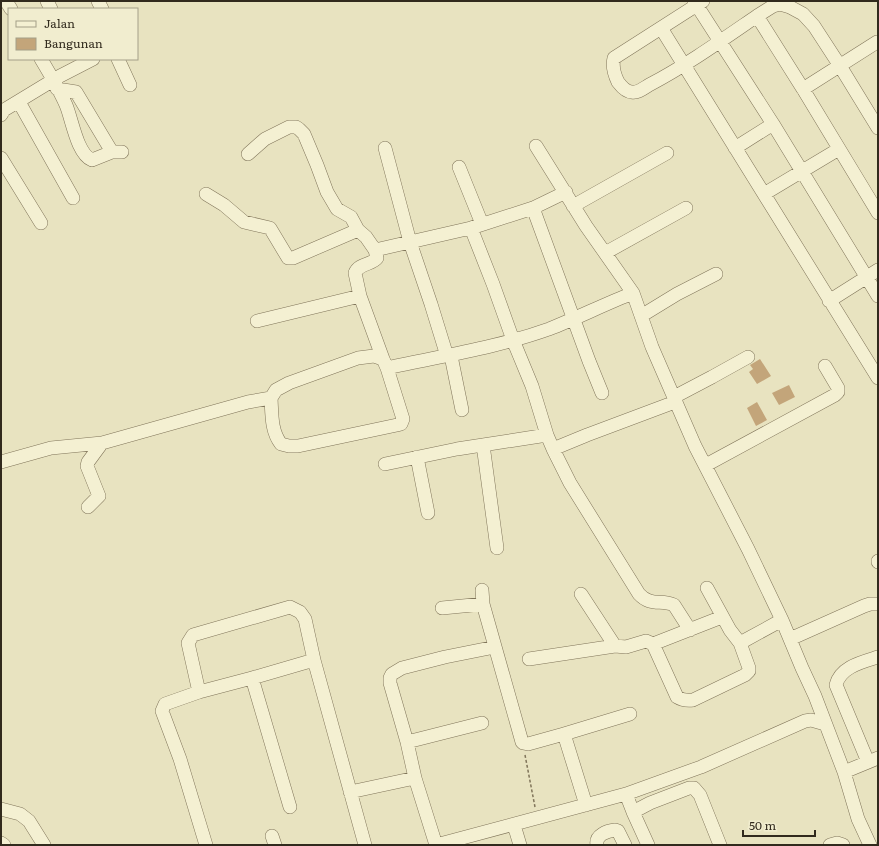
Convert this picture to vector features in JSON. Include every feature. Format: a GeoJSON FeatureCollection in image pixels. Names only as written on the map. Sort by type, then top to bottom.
{"type":"FeatureCollection","features":[{"type":"Feature","properties":{"kind":"street"},"geometry":{"type":"LineString","coordinates":[[878,128],[814,26],[803,14],[779,2],[757,16],[720,41],[685,65],[636,92],[632,93],[627,91],[618,81],[613,68],[614,58],[698,2],[720,41],[773,124],[878,296]]}},
{"type":"Feature","properties":{"kind":"street"},"geometry":{"type":"LineString","coordinates":[[757,16],[878,213]]}},
{"type":"Feature","properties":{"kind":"street"},"geometry":{"type":"LineString","coordinates":[[661,28],[878,378]]}},
{"type":"Feature","properties":{"kind":"street"},"geometry":{"type":"LineString","coordinates":[[803,89],[878,43]]}},
{"type":"Feature","properties":{"kind":"street"},"geometry":{"type":"LineString","coordinates":[[42,60],[66,106],[75,135],[86,156],[92,160],[117,152],[76,92],[55,84]]}},
{"type":"Feature","properties":{"kind":"street"},"geometry":{"type":"LineString","coordinates":[[118,60],[130,85]]}},
{"type":"Feature","properties":{"kind":"street"},"geometry":{"type":"LineString","coordinates":[[2,111],[55,84],[85,61]]}},
{"type":"Feature","properties":{"kind":"street"},"geometry":{"type":"LineString","coordinates":[[19,102],[73,198]]}},
{"type":"Feature","properties":{"kind":"street"},"geometry":{"type":"LineString","coordinates":[[735,148],[773,124]]}},
{"type":"Feature","properties":{"kind":"street"},"geometry":{"type":"LineString","coordinates":[[248,154],[265,139],[289,127],[296,127],[299,129],[304,134],[327,192],[337,209],[351,217],[358,230],[366,237],[375,250],[377,258],[360,267],[355,273],[360,296],[385,363],[403,419],[401,424],[298,446],[281,444],[276,438],[273,424],[271,398],[276,390],[289,382],[358,358],[374,356],[385,363],[449,356],[513,340],[549,329],[633,293]]}},
{"type":"Feature","properties":{"kind":"street"},"geometry":{"type":"LineString","coordinates":[[536,146],[566,192],[573,206],[633,293],[674,399],[695,446],[706,465],[782,620],[815,696],[844,772],[858,819],[870,845]]}},
{"type":"Feature","properties":{"kind":"street"},"geometry":{"type":"LineString","coordinates":[[385,148],[410,242],[449,356],[462,410]]}},
{"type":"Feature","properties":{"kind":"street"},"geometry":{"type":"LineString","coordinates":[[764,194],[839,149]]}},
{"type":"Feature","properties":{"kind":"street"},"geometry":{"type":"LineString","coordinates":[[573,206],[667,153]]}},
{"type":"Feature","properties":{"kind":"street"},"geometry":{"type":"LineString","coordinates":[[1,158],[41,223]]}},
{"type":"Feature","properties":{"kind":"street"},"geometry":{"type":"LineString","coordinates":[[459,167],[493,284],[513,340],[532,386],[553,449],[570,483],[639,594],[643,599],[649,601],[656,603],[670,603],[674,605],[690,630]]}},
{"type":"Feature","properties":{"kind":"street"},"geometry":{"type":"LineString","coordinates":[[375,250],[476,226],[533,208],[566,192]]}},
{"type":"Feature","properties":{"kind":"street"},"geometry":{"type":"LineString","coordinates":[[206,194],[224,205],[244,222],[270,228],[288,258],[293,258],[358,230]]}},
{"type":"Feature","properties":{"kind":"street"},"geometry":{"type":"LineString","coordinates":[[533,208],[588,361],[602,393]]}},
{"type":"Feature","properties":{"kind":"street"},"geometry":{"type":"LineString","coordinates":[[605,253],[686,208]]}},
{"type":"Feature","properties":{"kind":"street"},"geometry":{"type":"LineString","coordinates":[[829,301],[878,270]]}},
{"type":"Feature","properties":{"kind":"street"},"geometry":{"type":"LineString","coordinates":[[641,316],[677,294],[716,274]]}},
{"type":"Feature","properties":{"kind":"street"},"geometry":{"type":"LineString","coordinates":[[257,322],[360,296]]}},
{"type":"Feature","properties":{"kind":"street"},"geometry":{"type":"LineString","coordinates":[[553,449],[674,399],[748,357]]}},
{"type":"Feature","properties":{"kind":"street"},"geometry":{"type":"LineString","coordinates":[[706,465],[835,395],[838,392],[838,388],[825,366]]}},
{"type":"Feature","properties":{"kind":"street"},"geometry":{"type":"LineString","coordinates":[[1,462],[51,448],[102,442],[241,404],[271,398]]}},
{"type":"Feature","properties":{"kind":"street"},"geometry":{"type":"LineString","coordinates":[[385,464],[457,449],[547,434]]}},
{"type":"Feature","properties":{"kind":"street"},"geometry":{"type":"LineString","coordinates":[[88,507],[99,496],[87,466],[88,462],[102,442]]}},
{"type":"Feature","properties":{"kind":"street"},"geometry":{"type":"LineString","coordinates":[[483,445],[496,548]]}},
{"type":"Feature","properties":{"kind":"street"},"geometry":{"type":"LineString","coordinates":[[417,457],[428,513]]}},
{"type":"Feature","properties":{"kind":"street"},"geometry":{"type":"LineString","coordinates":[[529,659],[615,646],[626,647],[646,641],[653,644],[677,697],[688,701],[749,672],[740,643],[722,617],[707,588]]}},
{"type":"Feature","properties":{"kind":"street"},"geometry":{"type":"LineString","coordinates":[[482,590],[483,604],[523,744],[564,734],[630,714]]}},
{"type":"Feature","properties":{"kind":"street"},"geometry":{"type":"LineString","coordinates":[[581,594],[615,646]]}},
{"type":"Feature","properties":{"kind":"street"},"geometry":{"type":"LineString","coordinates":[[442,608],[483,604]]}},
{"type":"Feature","properties":{"kind":"street"},"geometry":{"type":"LineString","coordinates":[[790,639],[864,606],[878,604]]}},
{"type":"Feature","properties":{"kind":"street"},"geometry":{"type":"LineString","coordinates":[[199,692],[188,643],[193,635],[290,607],[300,612],[305,618],[314,660],[365,845]]}},
{"type":"Feature","properties":{"kind":"street"},"geometry":{"type":"LineString","coordinates":[[653,644],[722,617]]}},
{"type":"Feature","properties":{"kind":"street"},"geometry":{"type":"LineString","coordinates":[[740,643],[782,620]]}},
{"type":"Feature","properties":{"kind":"street"},"geometry":{"type":"LineString","coordinates":[[495,647],[445,657],[402,668],[392,674],[390,678],[390,683],[408,742],[415,778],[436,845],[453,843],[626,794],[701,767],[801,722],[811,720],[825,724]]}},
{"type":"Feature","properties":{"kind":"street"},"geometry":{"type":"LineString","coordinates":[[844,772],[873,760],[836,685],[837,680],[842,672],[857,664],[878,657]]}},
{"type":"Feature","properties":{"kind":"street"},"geometry":{"type":"LineString","coordinates":[[206,845],[180,759],[162,711],[166,704],[199,692],[314,660]]}},
{"type":"Feature","properties":{"kind":"street"},"geometry":{"type":"LineString","coordinates":[[252,678],[290,807]]}},
{"type":"Feature","properties":{"kind":"street"},"geometry":{"type":"LineString","coordinates":[[408,742],[482,723]]}},
{"type":"Feature","properties":{"kind":"street"},"geometry":{"type":"LineString","coordinates":[[564,734],[586,805]]}},
{"type":"Feature","properties":{"kind":"street"},"geometry":{"type":"LineString","coordinates":[[350,792],[415,778]]}},
{"type":"Feature","properties":{"kind":"street"},"geometry":{"type":"LineString","coordinates":[[633,812],[689,788],[694,788],[700,795],[720,845]]}},
{"type":"Feature","properties":{"kind":"street"},"geometry":{"type":"LineString","coordinates":[[626,794],[648,845]]}},
{"type":"Feature","properties":{"kind":"street"},"geometry":{"type":"LineString","coordinates":[[1,809],[20,814],[24,817],[33,826],[44,845]]}},
{"type":"Feature","properties":{"kind":"street"},"geometry":{"type":"LineString","coordinates":[[514,825],[520,845]]}},
{"type":"Feature","properties":{"kind":"street"},"geometry":{"type":"LineString","coordinates":[[597,845],[596,840],[598,837],[615,830],[618,831],[625,845]]}},
{"type":"Feature","properties":{"kind":"street"},"geometry":{"type":"LineString","coordinates":[[830,845],[837,842],[843,845]]}},
{"type":"Feature","properties":{"kind":"path"},"geometry":{"type":"LineString","coordinates":[[523,744],[537,818]]}},
{"type":"Feature","properties":{"kind":"building"},"geometry":{"type":"Polygon","coordinates":[[[760,359],[771,376],[757,384],[749,372],[753,369],[750,365],[760,359]]]}},
{"type":"Feature","properties":{"kind":"building"},"geometry":{"type":"Polygon","coordinates":[[[789,385],[795,397],[779,405],[772,393],[789,385]]]}},
{"type":"Feature","properties":{"kind":"building"},"geometry":{"type":"Polygon","coordinates":[[[757,402],[767,420],[756,426],[747,408],[757,402]]]}}]}
